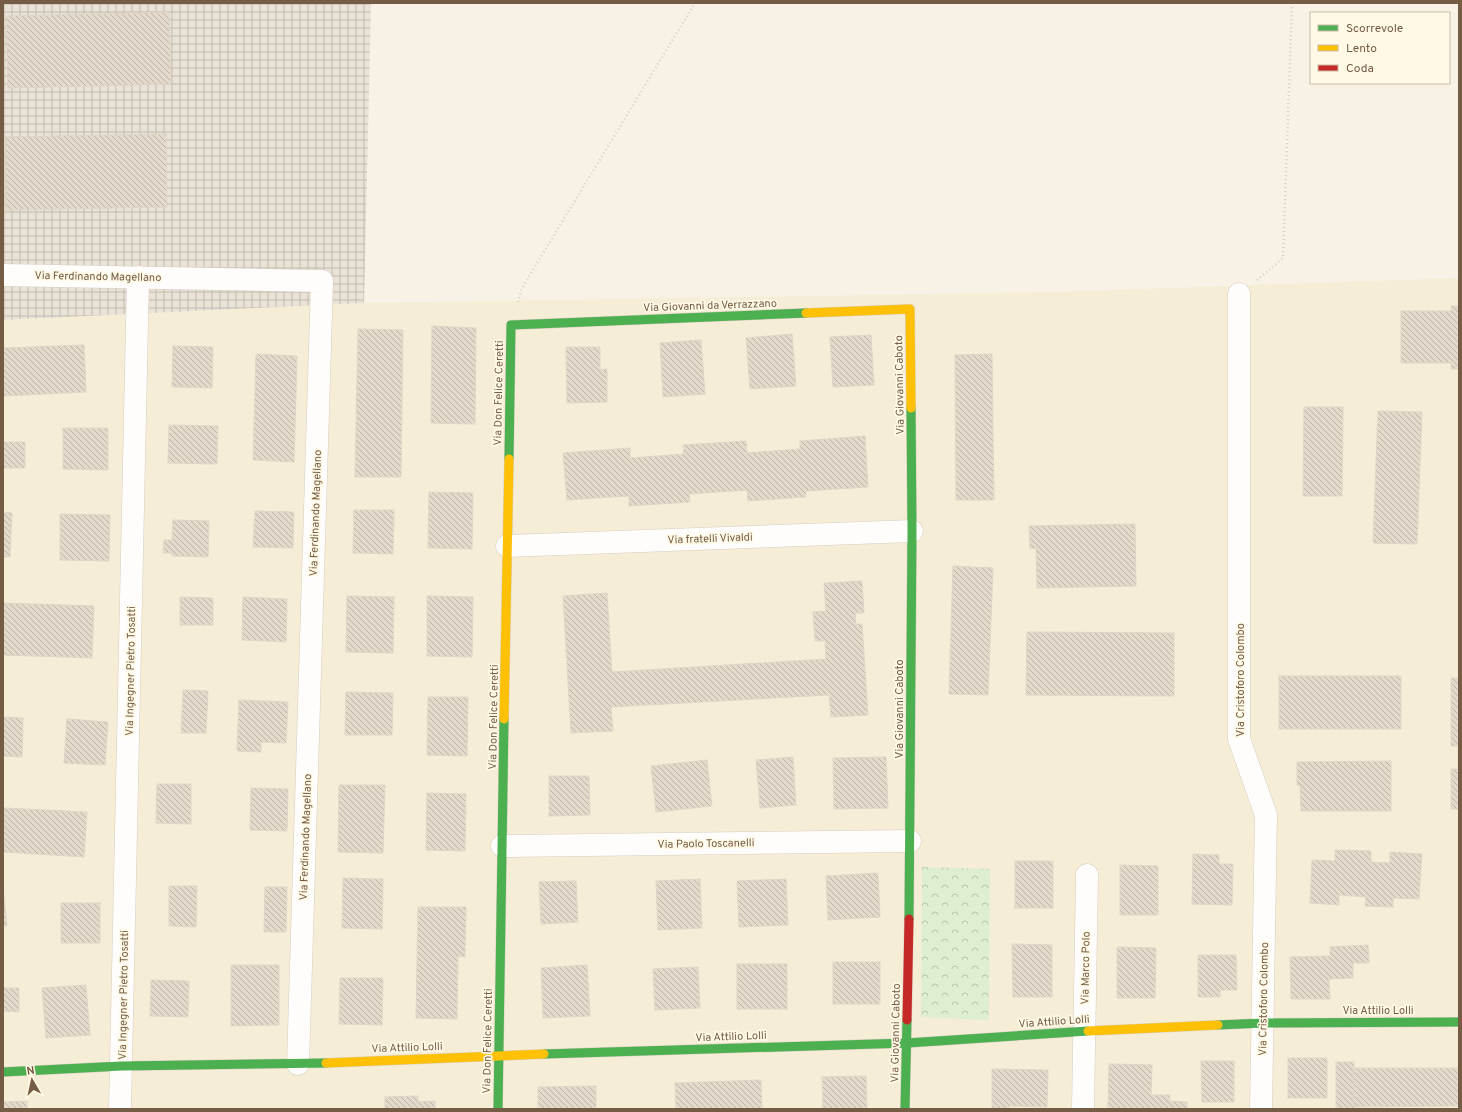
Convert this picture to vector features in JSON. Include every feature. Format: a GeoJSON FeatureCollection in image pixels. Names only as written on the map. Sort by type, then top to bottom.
{"type":"FeatureCollection","features":[{"type":"Feature","properties":{"kind":"street","name":"Via Ferdinando Magellano"},"geometry":{"type":"LineString","coordinates":[[3,275],[322,281],[298,1064]]}},
{"type":"Feature","properties":{"kind":"street","name":"Via Ingegner Pietro Tosatti"},"geometry":{"type":"LineString","coordinates":[[120,1109],[138,277]]}},
{"type":"Feature","properties":{"kind":"street","name":"Via Cristoforo Colombo"},"geometry":{"type":"LineString","coordinates":[[1240,294],[1238,739],[1266,814],[1261,1109]]}},
{"type":"Feature","properties":{"kind":"street","name":"Via Giovanni da Verrazzano"},"geometry":{"type":"LineString","coordinates":[[511,325],[910,309]]}},
{"type":"Feature","properties":{"kind":"street","name":"Via Giovanni Caboto"},"geometry":{"type":"LineString","coordinates":[[905,1109],[910,841],[912,531],[910,309]]}},
{"type":"Feature","properties":{"kind":"street","name":"Via Don Felice Ceretti"},"geometry":{"type":"LineString","coordinates":[[498,1109],[511,325]]}},
{"type":"Feature","properties":{"kind":"street","name":"Via fratelli Vivaldi"},"geometry":{"type":"LineString","coordinates":[[507,546],[912,531]]}},
{"type":"Feature","properties":{"kind":"street","name":"Via Paolo Toscanelli"},"geometry":{"type":"LineString","coordinates":[[502,846],[910,841]]}},
{"type":"Feature","properties":{"kind":"street","name":"Via Marco Polo"},"geometry":{"type":"LineString","coordinates":[[1083,1109],[1087,874]]}},
{"type":"Feature","properties":{"kind":"street","name":"Via Attilio Lolli"},"geometry":{"type":"LineString","coordinates":[[3,1072],[122,1066],[298,1064],[499,1055],[906,1043],[1084,1031],[1263,1023],[1459,1022]]}},
{"type":"Feature","properties":{"kind":"path"},"geometry":{"type":"LineString","coordinates":[[511,325],[522,288],[695,3]]}},
{"type":"Feature","properties":{"kind":"path"},"geometry":{"type":"LineString","coordinates":[[1240,294],[1284,258],[1292,3]]}},
{"type":"Feature","properties":{"kind":"shaded area"},"geometry":{"type":"Polygon","coordinates":[[[3,3],[371,3],[364,303],[3,320],[3,3]]]}},
{"type":"Feature","properties":{"kind":"shaded area"},"geometry":{"type":"Polygon","coordinates":[[[1459,278],[1459,1109],[3,1109],[3,320],[364,303],[1056,292],[1459,278]]]}},
{"type":"Feature","properties":{"kind":"green space"},"geometry":{"type":"Polygon","coordinates":[[[922,867],[990,869],[989,1020],[921,1017],[922,867]]]}},
{"type":"Feature","properties":{"kind":"building"},"geometry":{"type":"Polygon","coordinates":[[[169,12],[171,84],[8,88],[6,16],[169,12]]]}},
{"type":"Feature","properties":{"kind":"building"},"geometry":{"type":"Polygon","coordinates":[[[166,134],[167,207],[6,210],[5,137],[166,134]]]}},
{"type":"Feature","properties":{"kind":"building"},"geometry":{"type":"Polygon","coordinates":[[[1451,306],[1459,306],[1459,369],[1451,369],[1451,363],[1401,363],[1401,311],[1451,311],[1451,306]]]}},
{"type":"Feature","properties":{"kind":"building"},"geometry":{"type":"Polygon","coordinates":[[[432,326],[476,328],[475,424],[431,423],[432,326]]]}},
{"type":"Feature","properties":{"kind":"building"},"geometry":{"type":"Polygon","coordinates":[[[358,329],[403,330],[401,477],[355,477],[358,329]]]}},
{"type":"Feature","properties":{"kind":"building"},"geometry":{"type":"Polygon","coordinates":[[[792,334],[796,386],[750,389],[746,338],[792,334]]]}},
{"type":"Feature","properties":{"kind":"building"},"geometry":{"type":"Polygon","coordinates":[[[871,335],[874,385],[833,387],[830,337],[871,335]]]}},
{"type":"Feature","properties":{"kind":"building"},"geometry":{"type":"Polygon","coordinates":[[[701,340],[705,394],[663,397],[660,343],[701,340]]]}},
{"type":"Feature","properties":{"kind":"building"},"geometry":{"type":"Polygon","coordinates":[[[84,345],[86,392],[3,396],[3,348],[84,345]]]}},
{"type":"Feature","properties":{"kind":"building"},"geometry":{"type":"Polygon","coordinates":[[[173,346],[213,347],[212,388],[172,387],[173,346]]]}},
{"type":"Feature","properties":{"kind":"building"},"geometry":{"type":"Polygon","coordinates":[[[566,347],[600,347],[600,370],[607,369],[607,402],[567,403],[566,347]]]}},
{"type":"Feature","properties":{"kind":"building"},"geometry":{"type":"Polygon","coordinates":[[[256,354],[297,356],[294,462],[253,460],[256,354]]]}},
{"type":"Feature","properties":{"kind":"building"},"geometry":{"type":"Polygon","coordinates":[[[992,354],[994,500],[956,500],[955,355],[992,354]]]}},
{"type":"Feature","properties":{"kind":"building"},"geometry":{"type":"Polygon","coordinates":[[[1304,407],[1343,407],[1342,496],[1303,496],[1304,407]]]}},
{"type":"Feature","properties":{"kind":"building"},"geometry":{"type":"Polygon","coordinates":[[[1378,411],[1422,412],[1417,544],[1373,543],[1378,411]]]}},
{"type":"Feature","properties":{"kind":"building"},"geometry":{"type":"Polygon","coordinates":[[[169,425],[218,426],[217,464],[168,463],[169,425]]]}},
{"type":"Feature","properties":{"kind":"building"},"geometry":{"type":"Polygon","coordinates":[[[63,428],[108,428],[108,470],[63,469],[63,428]]]}},
{"type":"Feature","properties":{"kind":"building"},"geometry":{"type":"Polygon","coordinates":[[[865,436],[868,487],[806,491],[806,497],[748,501],[747,490],[689,494],[690,502],[629,506],[629,496],[567,500],[563,453],[630,448],[630,458],[684,454],[683,445],[746,441],[747,453],[800,449],[800,441],[865,436]]]}},
{"type":"Feature","properties":{"kind":"building"},"geometry":{"type":"Polygon","coordinates":[[[3,442],[25,442],[25,468],[3,468],[3,442]]]}},
{"type":"Feature","properties":{"kind":"building"},"geometry":{"type":"Polygon","coordinates":[[[429,492],[473,493],[472,549],[428,548],[429,492]]]}},
{"type":"Feature","properties":{"kind":"building"},"geometry":{"type":"Polygon","coordinates":[[[354,510],[394,510],[393,554],[353,553],[354,510]]]}},
{"type":"Feature","properties":{"kind":"building"},"geometry":{"type":"Polygon","coordinates":[[[255,511],[294,512],[293,548],[253,547],[255,511]]]}},
{"type":"Feature","properties":{"kind":"building"},"geometry":{"type":"Polygon","coordinates":[[[3,512],[12,513],[10,557],[3,557],[3,512]]]}},
{"type":"Feature","properties":{"kind":"building"},"geometry":{"type":"Polygon","coordinates":[[[60,514],[110,515],[109,561],[60,560],[60,514]]]}},
{"type":"Feature","properties":{"kind":"building"},"geometry":{"type":"Polygon","coordinates":[[[173,520],[209,521],[208,557],[172,556],[172,553],[163,553],[164,540],[172,540],[173,520]]]}},
{"type":"Feature","properties":{"kind":"building"},"geometry":{"type":"Polygon","coordinates":[[[1135,524],[1136,586],[1037,588],[1036,548],[1030,549],[1029,526],[1135,524]]]}},
{"type":"Feature","properties":{"kind":"building"},"geometry":{"type":"Polygon","coordinates":[[[953,566],[993,568],[988,695],[949,694],[953,566]]]}},
{"type":"Feature","properties":{"kind":"building"},"geometry":{"type":"Polygon","coordinates":[[[862,581],[864,613],[855,613],[856,624],[862,624],[868,715],[831,717],[829,695],[611,707],[613,731],[571,733],[563,596],[607,593],[612,672],[826,659],[825,641],[815,641],[813,612],[826,611],[824,583],[862,581]]]}},
{"type":"Feature","properties":{"kind":"building"},"geometry":{"type":"Polygon","coordinates":[[[347,596],[394,597],[393,653],[346,652],[347,596]]]}},
{"type":"Feature","properties":{"kind":"building"},"geometry":{"type":"Polygon","coordinates":[[[427,596],[473,597],[472,657],[427,656],[427,596]]]}},
{"type":"Feature","properties":{"kind":"building"},"geometry":{"type":"Polygon","coordinates":[[[180,597],[213,598],[213,625],[180,625],[180,597]]]}},
{"type":"Feature","properties":{"kind":"building"},"geometry":{"type":"Polygon","coordinates":[[[243,597],[287,599],[286,642],[242,640],[243,597]]]}},
{"type":"Feature","properties":{"kind":"building"},"geometry":{"type":"Polygon","coordinates":[[[3,603],[94,606],[92,658],[3,655],[3,603]]]}},
{"type":"Feature","properties":{"kind":"building"},"geometry":{"type":"Polygon","coordinates":[[[1027,632],[1174,633],[1174,696],[1026,695],[1027,632]]]}},
{"type":"Feature","properties":{"kind":"building"},"geometry":{"type":"Polygon","coordinates":[[[1279,676],[1401,676],[1401,729],[1279,729],[1279,676]]]}},
{"type":"Feature","properties":{"kind":"building"},"geometry":{"type":"Polygon","coordinates":[[[1451,678],[1459,678],[1459,809],[1451,809],[1451,769],[1458,769],[1458,746],[1451,746],[1451,678]]]}},
{"type":"Feature","properties":{"kind":"building"},"geometry":{"type":"Polygon","coordinates":[[[183,690],[208,691],[206,733],[181,733],[183,690]]]}},
{"type":"Feature","properties":{"kind":"building"},"geometry":{"type":"Polygon","coordinates":[[[346,692],[393,693],[392,735],[345,735],[346,692]]]}},
{"type":"Feature","properties":{"kind":"building"},"geometry":{"type":"Polygon","coordinates":[[[428,697],[468,697],[467,756],[427,755],[428,697]]]}},
{"type":"Feature","properties":{"kind":"building"},"geometry":{"type":"Polygon","coordinates":[[[239,700],[288,702],[286,743],[261,742],[261,752],[237,751],[239,700]]]}},
{"type":"Feature","properties":{"kind":"building"},"geometry":{"type":"Polygon","coordinates":[[[3,717],[23,718],[22,757],[3,756],[3,717]]]}},
{"type":"Feature","properties":{"kind":"building"},"geometry":{"type":"Polygon","coordinates":[[[67,719],[108,722],[105,765],[64,763],[67,719]]]}},
{"type":"Feature","properties":{"kind":"building"},"geometry":{"type":"Polygon","coordinates":[[[793,757],[796,805],[760,808],[756,760],[793,757]]]}},
{"type":"Feature","properties":{"kind":"building"},"geometry":{"type":"Polygon","coordinates":[[[886,757],[888,808],[834,809],[833,758],[886,757]]]}},
{"type":"Feature","properties":{"kind":"building"},"geometry":{"type":"Polygon","coordinates":[[[707,760],[712,806],[656,812],[651,766],[707,760]]]}},
{"type":"Feature","properties":{"kind":"building"},"geometry":{"type":"Polygon","coordinates":[[[1391,761],[1391,811],[1301,811],[1300,785],[1297,785],[1297,762],[1391,761]]]}},
{"type":"Feature","properties":{"kind":"building"},"geometry":{"type":"Polygon","coordinates":[[[549,776],[589,776],[590,815],[549,816],[549,776]]]}},
{"type":"Feature","properties":{"kind":"building"},"geometry":{"type":"Polygon","coordinates":[[[157,784],[191,784],[191,824],[156,823],[157,784]]]}},
{"type":"Feature","properties":{"kind":"building"},"geometry":{"type":"Polygon","coordinates":[[[339,785],[385,785],[383,853],[338,852],[339,785]]]}},
{"type":"Feature","properties":{"kind":"building"},"geometry":{"type":"Polygon","coordinates":[[[251,788],[288,789],[287,831],[250,830],[251,788]]]}},
{"type":"Feature","properties":{"kind":"building"},"geometry":{"type":"Polygon","coordinates":[[[427,793],[466,794],[465,851],[426,850],[427,793]]]}},
{"type":"Feature","properties":{"kind":"building"},"geometry":{"type":"Polygon","coordinates":[[[4,808],[87,812],[84,857],[3,852],[4,808]]]}},
{"type":"Feature","properties":{"kind":"building"},"geometry":{"type":"Polygon","coordinates":[[[1335,850],[1371,851],[1371,862],[1390,863],[1390,852],[1422,854],[1419,899],[1393,898],[1393,907],[1365,906],[1366,897],[1339,895],[1339,905],[1310,903],[1312,860],[1335,861],[1335,850]]]}},
{"type":"Feature","properties":{"kind":"building"},"geometry":{"type":"Polygon","coordinates":[[[1193,854],[1219,855],[1219,864],[1233,864],[1232,905],[1192,904],[1193,854]]]}},
{"type":"Feature","properties":{"kind":"building"},"geometry":{"type":"Polygon","coordinates":[[[1015,861],[1053,861],[1053,908],[1015,908],[1015,861]]]}},
{"type":"Feature","properties":{"kind":"building"},"geometry":{"type":"Polygon","coordinates":[[[1120,865],[1158,866],[1158,915],[1120,915],[1120,865]]]}},
{"type":"Feature","properties":{"kind":"building"},"geometry":{"type":"Polygon","coordinates":[[[878,873],[880,917],[828,920],[826,876],[878,873]]]}},
{"type":"Feature","properties":{"kind":"building"},"geometry":{"type":"Polygon","coordinates":[[[343,878],[383,879],[382,929],[342,928],[343,878]]]}},
{"type":"Feature","properties":{"kind":"building"},"geometry":{"type":"Polygon","coordinates":[[[700,879],[702,928],[658,930],[656,881],[700,879]]]}},
{"type":"Feature","properties":{"kind":"building"},"geometry":{"type":"Polygon","coordinates":[[[786,879],[788,925],[739,927],[737,881],[786,879]]]}},
{"type":"Feature","properties":{"kind":"building"},"geometry":{"type":"Polygon","coordinates":[[[576,881],[578,922],[541,924],[539,882],[576,881]]]}},
{"type":"Feature","properties":{"kind":"building"},"geometry":{"type":"Polygon","coordinates":[[[169,886],[197,886],[196,927],[169,926],[169,886]]]}},
{"type":"Feature","properties":{"kind":"building"},"geometry":{"type":"Polygon","coordinates":[[[3,887],[7,926],[3,926],[3,887]]]}},
{"type":"Feature","properties":{"kind":"building"},"geometry":{"type":"Polygon","coordinates":[[[265,887],[287,887],[286,932],[264,932],[265,887]]]}},
{"type":"Feature","properties":{"kind":"building"},"geometry":{"type":"Polygon","coordinates":[[[61,903],[100,903],[100,943],[61,943],[61,903]]]}},
{"type":"Feature","properties":{"kind":"building"},"geometry":{"type":"Polygon","coordinates":[[[418,907],[466,907],[465,957],[458,956],[457,1019],[416,1018],[418,907]]]}},
{"type":"Feature","properties":{"kind":"building"},"geometry":{"type":"Polygon","coordinates":[[[1012,944],[1052,945],[1052,997],[1013,997],[1012,944]]]}},
{"type":"Feature","properties":{"kind":"building"},"geometry":{"type":"Polygon","coordinates":[[[1368,945],[1369,963],[1353,963],[1353,978],[1329,979],[1330,999],[1291,999],[1290,957],[1330,956],[1330,947],[1368,945]]]}},
{"type":"Feature","properties":{"kind":"building"},"geometry":{"type":"Polygon","coordinates":[[[1117,947],[1156,948],[1155,998],[1117,998],[1117,947]]]}},
{"type":"Feature","properties":{"kind":"building"},"geometry":{"type":"Polygon","coordinates":[[[1198,955],[1236,955],[1237,990],[1220,990],[1220,997],[1198,997],[1198,955]]]}},
{"type":"Feature","properties":{"kind":"building"},"geometry":{"type":"Polygon","coordinates":[[[833,962],[880,962],[880,1004],[833,1004],[833,962]]]}},
{"type":"Feature","properties":{"kind":"building"},"geometry":{"type":"Polygon","coordinates":[[[737,964],[787,964],[787,1009],[737,1009],[737,964]]]}},
{"type":"Feature","properties":{"kind":"building"},"geometry":{"type":"Polygon","coordinates":[[[231,965],[279,965],[279,1025],[231,1026],[231,965]]]}},
{"type":"Feature","properties":{"kind":"building"},"geometry":{"type":"Polygon","coordinates":[[[587,965],[590,1016],[543,1018],[541,968],[587,965]]]}},
{"type":"Feature","properties":{"kind":"building"},"geometry":{"type":"Polygon","coordinates":[[[698,967],[700,1008],[655,1010],[653,969],[698,967]]]}},
{"type":"Feature","properties":{"kind":"building"},"geometry":{"type":"Polygon","coordinates":[[[340,978],[383,978],[382,1025],[339,1024],[340,978]]]}},
{"type":"Feature","properties":{"kind":"building"},"geometry":{"type":"Polygon","coordinates":[[[151,980],[189,981],[188,1017],[150,1016],[151,980]]]}},
{"type":"Feature","properties":{"kind":"building"},"geometry":{"type":"Polygon","coordinates":[[[86,985],[90,1035],[46,1038],[42,988],[86,985]]]}},
{"type":"Feature","properties":{"kind":"building"},"geometry":{"type":"Polygon","coordinates":[[[3,988],[19,988],[19,1012],[3,1011],[3,988]]]}},
{"type":"Feature","properties":{"kind":"building"},"geometry":{"type":"Polygon","coordinates":[[[1288,1058],[1327,1058],[1327,1098],[1288,1098],[1288,1058]]]}},
{"type":"Feature","properties":{"kind":"building"},"geometry":{"type":"Polygon","coordinates":[[[1201,1061],[1234,1061],[1234,1102],[1202,1102],[1201,1061]]]}},
{"type":"Feature","properties":{"kind":"building"},"geometry":{"type":"Polygon","coordinates":[[[1336,1062],[1354,1062],[1354,1109],[1336,1109],[1336,1062]]]}},
{"type":"Feature","properties":{"kind":"building"},"geometry":{"type":"Polygon","coordinates":[[[1109,1064],[1152,1065],[1151,1095],[1170,1095],[1169,1101],[1187,1102],[1187,1109],[1108,1109],[1109,1064]]]}},
{"type":"Feature","properties":{"kind":"building"},"geometry":{"type":"Polygon","coordinates":[[[1354,1068],[1459,1068],[1459,1106],[1354,1107],[1354,1068]]]}},
{"type":"Feature","properties":{"kind":"building"},"geometry":{"type":"Polygon","coordinates":[[[992,1069],[1048,1070],[1047,1107],[1009,1106],[1008,1109],[992,1109],[992,1069]]]}},
{"type":"Feature","properties":{"kind":"building"},"geometry":{"type":"Polygon","coordinates":[[[866,1076],[867,1109],[823,1109],[822,1077],[866,1076]]]}},
{"type":"Feature","properties":{"kind":"building"},"geometry":{"type":"Polygon","coordinates":[[[761,1080],[762,1109],[676,1109],[675,1083],[761,1080]]]}},
{"type":"Feature","properties":{"kind":"building"},"geometry":{"type":"Polygon","coordinates":[[[596,1086],[596,1109],[538,1109],[538,1087],[596,1086]]]}},
{"type":"Feature","properties":{"kind":"building"},"geometry":{"type":"Polygon","coordinates":[[[418,1096],[418,1102],[435,1101],[435,1109],[385,1109],[385,1097],[418,1096]]]}},
{"type":"Feature","properties":{"kind":"building"},"geometry":{"type":"Polygon","coordinates":[[[27,1101],[27,1109],[4,1109],[4,1102],[27,1101]]]}},
{"type":"Feature","properties":{"kind":"traffic: fast"},"geometry":{"type":"LineString","coordinates":[[509,459],[511,325],[806,313]]}},
{"type":"Feature","properties":{"kind":"traffic: fast"},"geometry":{"type":"LineString","coordinates":[[909,919],[912,531],[911,408]]}},
{"type":"Feature","properties":{"kind":"traffic: fast"},"geometry":{"type":"LineString","coordinates":[[498,1109],[504,719]]}},
{"type":"Feature","properties":{"kind":"traffic: fast"},"geometry":{"type":"LineString","coordinates":[[905,1109],[907,1020]]}},
{"type":"Feature","properties":{"kind":"traffic: fast"},"geometry":{"type":"LineString","coordinates":[[1218,1025],[1263,1023],[1459,1022]]}},
{"type":"Feature","properties":{"kind":"traffic: fast"},"geometry":{"type":"LineString","coordinates":[[544,1054],[907,1043],[1088,1031]]}},
{"type":"Feature","properties":{"kind":"traffic: fast"},"geometry":{"type":"LineString","coordinates":[[3,1072],[122,1066],[326,1063]]}},
{"type":"Feature","properties":{"kind":"traffic: slow"},"geometry":{"type":"LineString","coordinates":[[806,313],[910,309],[911,408]]}},
{"type":"Feature","properties":{"kind":"traffic: slow"},"geometry":{"type":"LineString","coordinates":[[504,719],[509,459]]}},
{"type":"Feature","properties":{"kind":"traffic: slow"},"geometry":{"type":"LineString","coordinates":[[1088,1031],[1218,1025]]}},
{"type":"Feature","properties":{"kind":"traffic: slow"},"geometry":{"type":"LineString","coordinates":[[326,1063],[544,1054]]}},
{"type":"Feature","properties":{"kind":"traffic: jam"},"geometry":{"type":"LineString","coordinates":[[907,1020],[909,919]]}}]}
